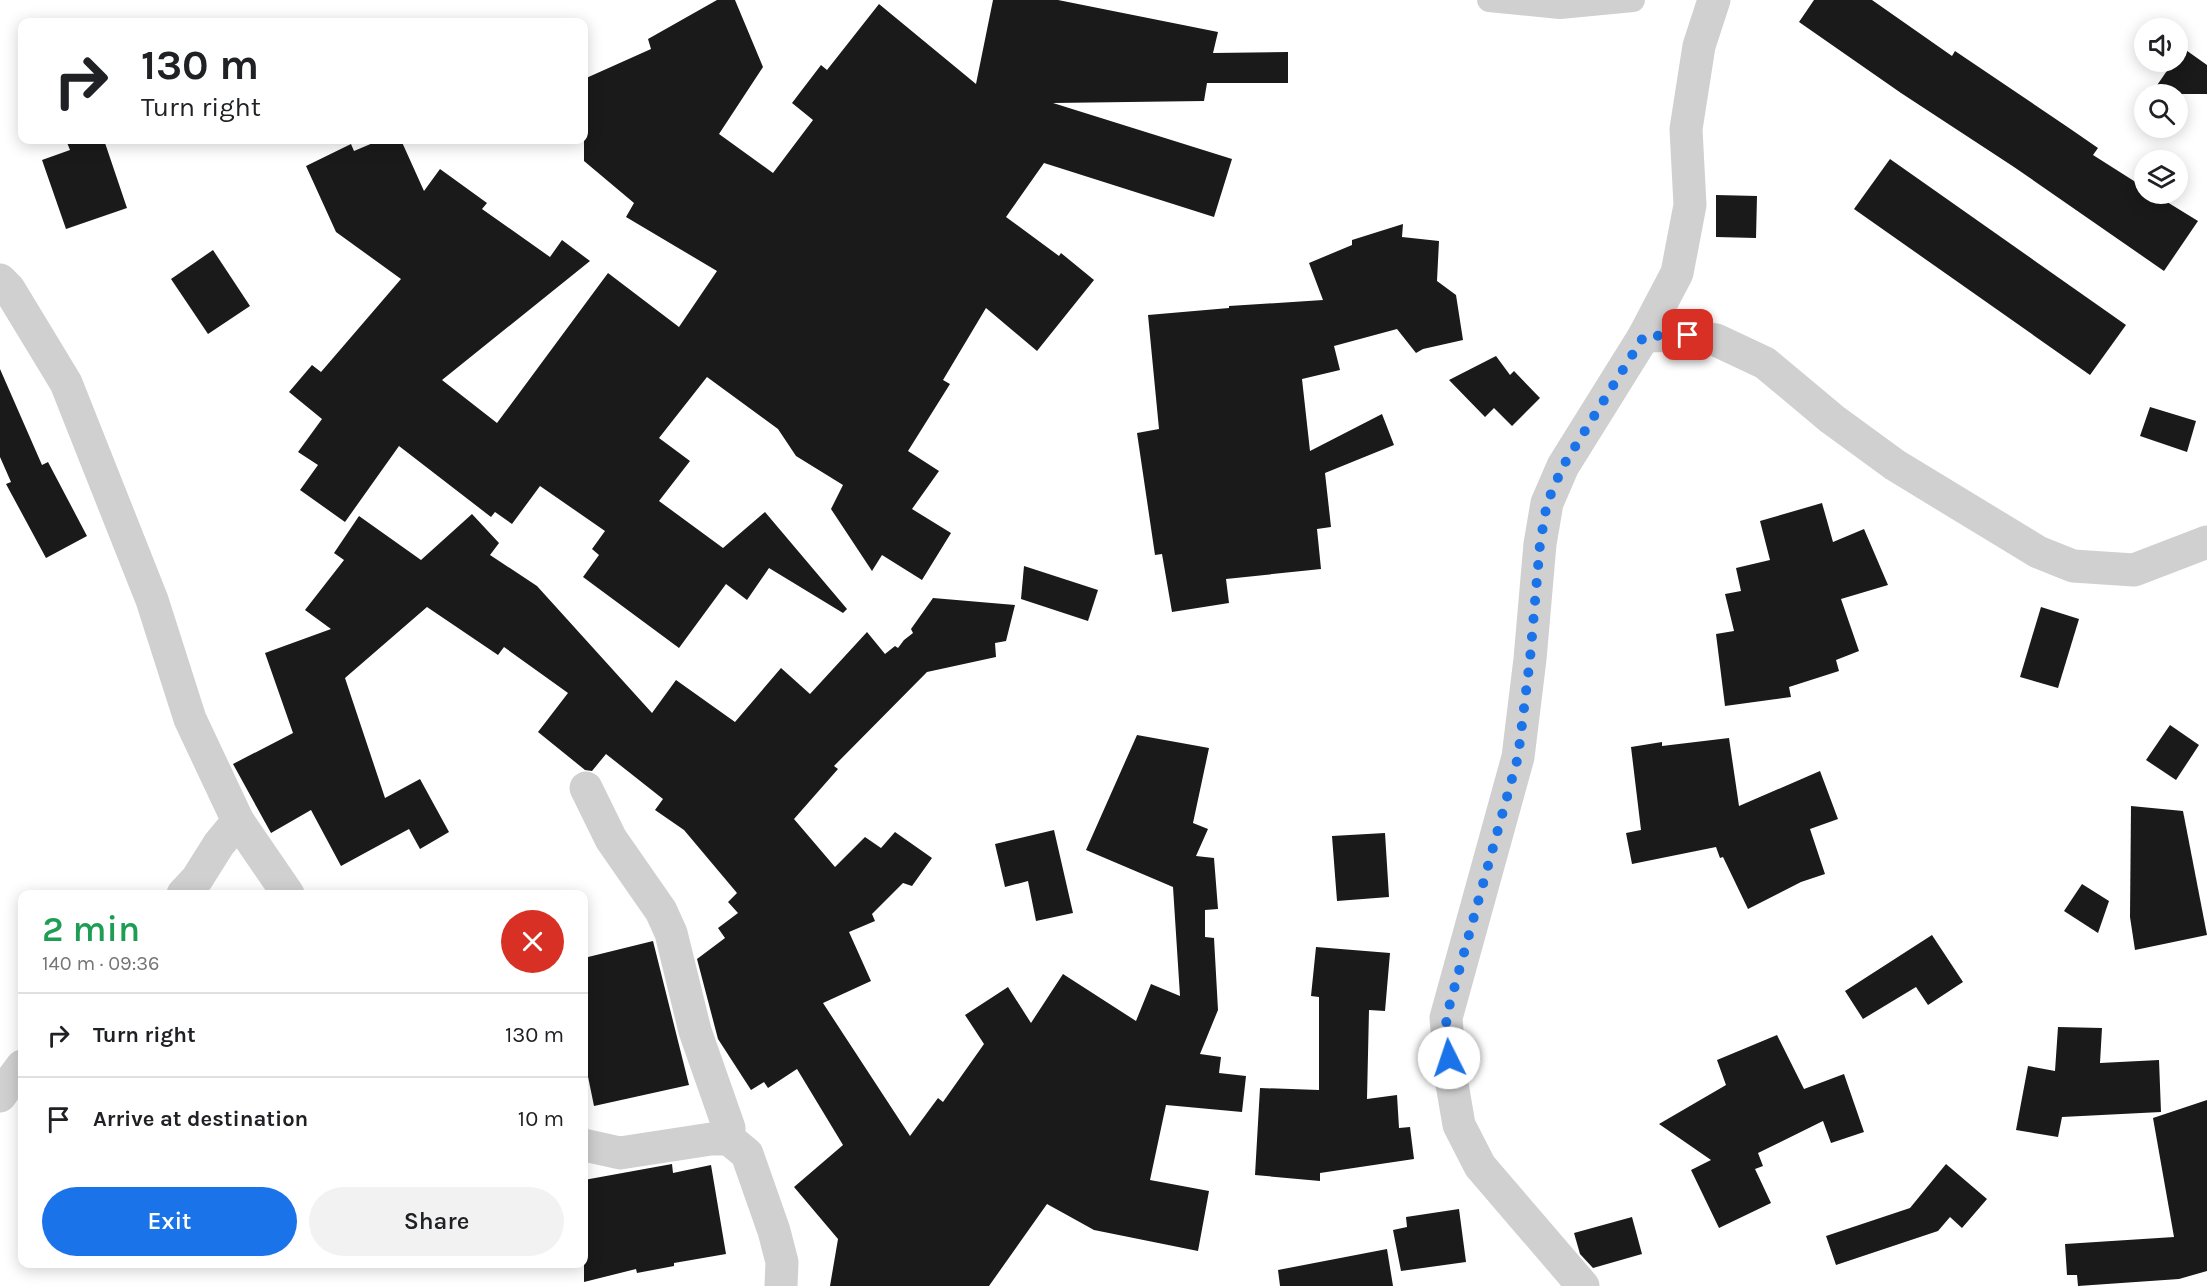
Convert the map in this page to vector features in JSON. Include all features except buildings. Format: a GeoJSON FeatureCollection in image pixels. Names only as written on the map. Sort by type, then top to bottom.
{"type":"FeatureCollection","features":[{"type":"Feature","properties":{"kind":"street"},"geometry":{"type":"LineString","coordinates":[[1583,1286],[1480,1166],[1459,1125],[1451,1078],[1446,1018],[1518,757],[1530,659],[1540,544],[1547,503],[1563,466],[1644,336],[1677,273],[1690,205],[1686,129],[1699,46],[1714,0]]}},
{"type":"Feature","properties":{"kind":"street"},"geometry":{"type":"LineString","coordinates":[[0,280],[9,290],[66,383],[152,600],[190,719],[238,821],[285,890]]}},
{"type":"Feature","properties":{"kind":"street"},"geometry":{"type":"LineString","coordinates":[[1644,336],[1688,335],[1716,339],[1765,363],[1832,419],[1895,465],[2038,552],[2073,566],[2134,570],[2207,542]]}},
{"type":"Feature","properties":{"kind":"street"},"geometry":{"type":"LineString","coordinates":[[586,788],[611,839],[661,911],[671,933],[695,1031],[729,1128],[729,1139]]}},
{"type":"Feature","properties":{"kind":"street"},"geometry":{"type":"LineString","coordinates":[[187,890],[238,821]]}},
{"type":"Feature","properties":{"kind":"street"},"geometry":{"type":"LineString","coordinates":[[0,1096],[18,1071]]}},
{"type":"Feature","properties":{"kind":"street"},"geometry":{"type":"LineString","coordinates":[[588,1145],[620,1152],[729,1139],[747,1154],[777,1242],[782,1262],[781,1286]]}},
{"type":"Feature","properties":{"kind":"lane"},"geometry":{"type":"LineString","coordinates":[[1489,0],[1560,7],[1633,0]]}},
{"type":"Feature","properties":{"kind":"route"},"geometry":{"type":"LineString","coordinates":[[1449,1058],[1446,1018],[1518,757],[1530,659],[1540,544],[1547,503],[1563,466],[1644,336],[1688,335]]}}]}
